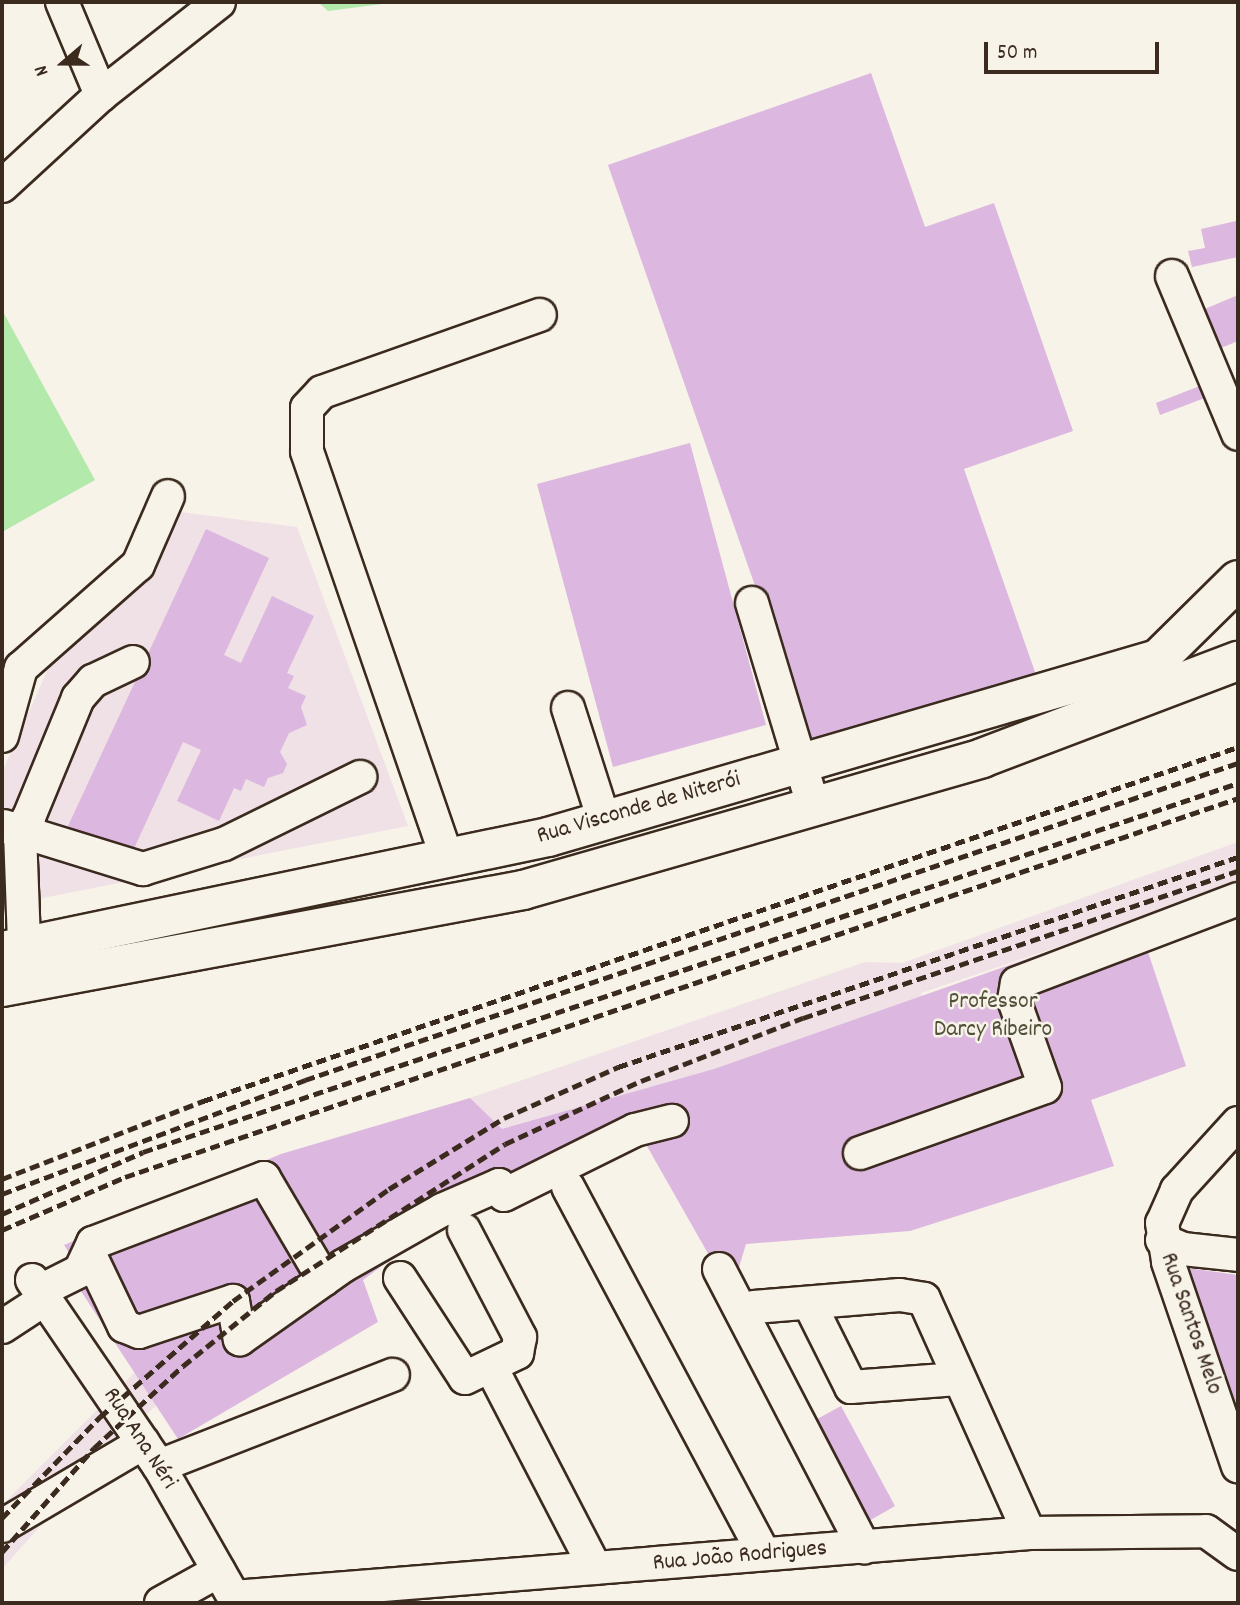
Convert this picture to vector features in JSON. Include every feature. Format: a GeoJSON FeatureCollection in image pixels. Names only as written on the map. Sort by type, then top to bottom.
{"type":"FeatureCollection","features":[{"type":"Feature","properties":{"kind":"main road","name":"Rua Visconde de Niterói"},"geometry":{"type":"LineString","coordinates":[[13,967],[447,858],[517,844],[1158,659],[1238,580]]}},
{"type":"Feature","properties":{"kind":"main road"},"geometry":{"type":"LineString","coordinates":[[1158,659],[1238,620]]}},
{"type":"Feature","properties":{"kind":"main road","name":"Rua Visconde de Niterói"},"geometry":{"type":"LineString","coordinates":[[13,967],[460,906],[814,808],[995,754],[1238,662]]}},
{"type":"Feature","properties":{"kind":"main road"},"geometry":{"type":"LineString","coordinates":[[517,844],[523,890]]}},
{"type":"Feature","properties":{"kind":"main road"},"geometry":{"type":"LineString","coordinates":[[447,858],[460,906]]}},
{"type":"Feature","properties":{"kind":"street"},"geometry":{"type":"LineString","coordinates":[[62,2],[100,95]]}},
{"type":"Feature","properties":{"kind":"street"},"geometry":{"type":"LineString","coordinates":[[2,186],[100,95],[219,2]]}},
{"type":"Feature","properties":{"kind":"street"},"geometry":{"type":"LineString","coordinates":[[1172,276],[1238,434]]}},
{"type":"Feature","properties":{"kind":"street"},"geometry":{"type":"LineString","coordinates":[[447,858],[307,451],[307,408],[343,383],[540,315]]}},
{"type":"Feature","properties":{"kind":"street"},"geometry":{"type":"LineString","coordinates":[[2,736],[21,668],[138,565],[168,496]]}},
{"type":"Feature","properties":{"kind":"street"},"geometry":{"type":"LineString","coordinates":[[752,603],[814,808]]}},
{"type":"Feature","properties":{"kind":"street"},"geometry":{"type":"LineString","coordinates":[[13,967],[11,829],[78,698],[93,681],[133,663]]}},
{"type":"Feature","properties":{"kind":"street"},"geometry":{"type":"LineString","coordinates":[[568,708],[604,820]]}},
{"type":"Feature","properties":{"kind":"street"},"geometry":{"type":"LineString","coordinates":[[11,829],[143,869],[247,834],[360,777]]}},
{"type":"Feature","properties":{"kind":"street"},"geometry":{"type":"LineString","coordinates":[[860,1153],[1045,1087],[1014,1000],[1017,983],[1238,899]]}},
{"type":"Feature","properties":{"kind":"street"},"geometry":{"type":"LineString","coordinates":[[90,1255],[124,1326],[139,1332],[233,1301],[240,1339],[324,1280],[442,1210],[499,1185],[504,1195],[635,1130],[672,1121]]}},
{"type":"Feature","properties":{"kind":"street","name":"Rua Santos Melo"},"geometry":{"type":"LineString","coordinates":[[1238,1123],[1177,1190],[1165,1208],[1162,1240],[1238,1466]]}},
{"type":"Feature","properties":{"kind":"street"},"geometry":{"type":"LineString","coordinates":[[2,1327],[39,1290],[80,1271],[90,1255],[93,1243],[264,1178],[324,1280]]}},
{"type":"Feature","properties":{"kind":"street"},"geometry":{"type":"LineString","coordinates":[[568,1188],[764,1555]]}},
{"type":"Feature","properties":{"kind":"street"},"geometry":{"type":"LineString","coordinates":[[400,1278],[459,1373],[473,1378],[492,1369],[522,1345],[464,1230]]}},
{"type":"Feature","properties":{"kind":"street"},"geometry":{"type":"LineString","coordinates":[[1162,1240],[1183,1249],[1238,1255]]}},
{"type":"Feature","properties":{"kind":"street"},"geometry":{"type":"LineString","coordinates":[[719,1269],[864,1547]]}},
{"type":"Feature","properties":{"kind":"street","name":"Rua Ana Néri"},"geometry":{"type":"LineString","coordinates":[[39,1290],[151,1455],[230,1590]]}},
{"type":"Feature","properties":{"kind":"street"},"geometry":{"type":"LineString","coordinates":[[754,1307],[900,1295],[924,1300],[1029,1533]]}},
{"type":"Feature","properties":{"kind":"street"},"geometry":{"type":"LineString","coordinates":[[809,1303],[851,1387],[958,1379]]}},
{"type":"Feature","properties":{"kind":"street"},"geometry":{"type":"LineString","coordinates":[[492,1369],[595,1568]]}},
{"type":"Feature","properties":{"kind":"street"},"geometry":{"type":"LineString","coordinates":[[2,1526],[151,1455],[393,1375]]}},
{"type":"Feature","properties":{"kind":"street","name":"Rua João Rodrigues"},"geometry":{"type":"LineString","coordinates":[[230,1590],[595,1568],[1029,1533],[1160,1528],[1232,1536]]}},
{"type":"Feature","properties":{"kind":"street"},"geometry":{"type":"LineString","coordinates":[[161,1603],[230,1590]]}},
{"type":"Feature","properties":{"kind":"shaded area"},"geometry":{"type":"Polygon","coordinates":[[[180,512],[297,527],[408,826],[2,906],[2,772],[65,631],[180,512]]]}},
{"type":"Feature","properties":{"kind":"shaded area"},"geometry":{"type":"Polygon","coordinates":[[[1238,842],[1238,886],[921,993],[923,1021],[513,1189],[504,1174],[210,1358],[116,1441],[2,1569],[2,1506],[10,1497],[134,1373],[261,1268],[475,1123],[470,1098],[865,962],[902,963],[1238,842]]]}},
{"type":"Feature","properties":{"kind":"green space"},"geometry":{"type":"Polygon","coordinates":[[[318,2],[398,2],[328,11],[318,2]]]}},
{"type":"Feature","properties":{"kind":"green space"},"geometry":{"type":"Polygon","coordinates":[[[2,310],[95,480],[2,532],[2,310]]]}},
{"type":"Feature","properties":{"kind":"building"},"geometry":{"type":"Polygon","coordinates":[[[871,73],[925,227],[994,203],[1073,431],[964,469],[1042,692],[819,769],[608,165],[871,73]]]}},
{"type":"Feature","properties":{"kind":"building"},"geometry":{"type":"Polygon","coordinates":[[[1236,221],[1238,257],[1192,267],[1188,251],[1205,248],[1201,229],[1236,221]]]}},
{"type":"Feature","properties":{"kind":"building"},"geometry":{"type":"Polygon","coordinates":[[[1238,295],[1238,341],[1216,350],[1200,311],[1238,295]]]}},
{"type":"Feature","properties":{"kind":"building"},"geometry":{"type":"Polygon","coordinates":[[[1205,384],[1210,396],[1160,415],[1156,403],[1205,384]]]}},
{"type":"Feature","properties":{"kind":"building"},"geometry":{"type":"Polygon","coordinates":[[[690,443],[766,725],[613,767],[537,484],[690,443]]]}},
{"type":"Feature","properties":{"kind":"building"},"geometry":{"type":"Polygon","coordinates":[[[206,529],[269,558],[224,655],[241,663],[272,596],[314,616],[287,673],[294,676],[288,688],[306,696],[301,707],[307,725],[289,733],[280,752],[287,764],[283,773],[268,778],[264,787],[246,779],[241,791],[234,788],[219,821],[177,801],[201,750],[183,742],[131,855],[68,826],[206,529]]]}},
{"type":"Feature","properties":{"kind":"building"},"geometry":{"type":"Polygon","coordinates":[[[1238,898],[1238,915],[1148,952],[1186,1066],[1091,1100],[1114,1166],[910,1231],[746,1244],[731,1294],[635,1125],[504,1174],[363,1280],[378,1322],[178,1439],[71,1276],[80,1270],[64,1245],[281,1154],[470,1098],[502,1129],[714,1069],[1149,916],[1238,898]]]}},
{"type":"Feature","properties":{"kind":"building"},"geometry":{"type":"Polygon","coordinates":[[[1180,1267],[1238,1275],[1238,1408],[1191,1294],[1180,1267]]]}},
{"type":"Feature","properties":{"kind":"building"},"geometry":{"type":"Polygon","coordinates":[[[841,1406],[895,1506],[855,1529],[808,1424],[841,1406]]]}},
{"type":"Feature","properties":{"kind":"railway"},"geometry":{"type":"LineString","coordinates":[[2,1179],[203,1101],[1238,747]]}},
{"type":"Feature","properties":{"kind":"railway"},"geometry":{"type":"LineString","coordinates":[[2,1194],[305,1080],[1238,763]]}},
{"type":"Feature","properties":{"kind":"railway"},"geometry":{"type":"LineString","coordinates":[[2,1214],[143,1152],[1238,783]]}},
{"type":"Feature","properties":{"kind":"railway"},"geometry":{"type":"LineString","coordinates":[[2,1230],[125,1177],[1238,798]]}},
{"type":"Feature","properties":{"kind":"railway"},"geometry":{"type":"LineString","coordinates":[[2,1518],[100,1417],[233,1301],[389,1189],[504,1118],[618,1067],[1238,857]]}},
{"type":"Feature","properties":{"kind":"railway"},"geometry":{"type":"LineString","coordinates":[[2,1552],[94,1448],[183,1366],[276,1291],[505,1144],[641,1081],[803,1018],[1238,871]]}},
{"type":"Feature","properties":{"kind":"park label","name":"Professor Darcy Ribeiro"},"geometry":{"type":"Point","coordinates":[993,1017]}}]}
